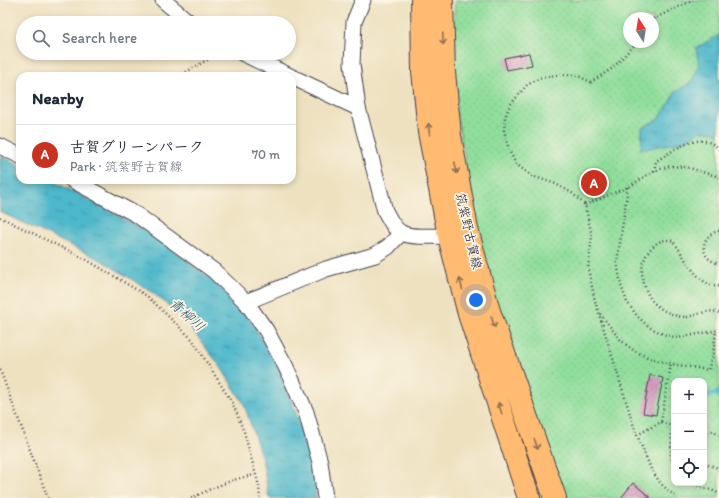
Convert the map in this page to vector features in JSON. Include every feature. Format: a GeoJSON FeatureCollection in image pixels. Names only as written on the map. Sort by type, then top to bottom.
{"type":"FeatureCollection","features":[{"type":"Feature","properties":{"kind":"main road","name":"筑紫野古賀線"},"geometry":{"type":"LineString","coordinates":[[422,0],[423,71],[429,132],[449,236],[469,314],[529,498]]}},
{"type":"Feature","properties":{"kind":"main road","name":"筑紫野古賀線"},"geometry":{"type":"LineString","coordinates":[[442,0],[444,72],[450,136],[467,229],[489,311],[555,498]]}},
{"type":"Feature","properties":{"kind":"street"},"geometry":{"type":"LineString","coordinates":[[164,0],[182,16]]}},
{"type":"Feature","properties":{"kind":"street"},"geometry":{"type":"LineString","coordinates":[[363,0],[354,22],[352,64],[358,108],[385,211],[391,222],[401,233],[422,237],[449,236]]}},
{"type":"Feature","properties":{"kind":"street"},"geometry":{"type":"LineString","coordinates":[[257,60],[282,72]]}},
{"type":"Feature","properties":{"kind":"street"},"geometry":{"type":"LineString","coordinates":[[296,78],[358,108]]}},
{"type":"Feature","properties":{"kind":"street"},"geometry":{"type":"LineString","coordinates":[[0,146],[16,154]]}},
{"type":"Feature","properties":{"kind":"street"},"geometry":{"type":"LineString","coordinates":[[79,184],[137,215],[214,271],[246,302],[266,330],[286,367],[306,412],[320,462],[325,498]]}},
{"type":"Feature","properties":{"kind":"street"},"geometry":{"type":"LineString","coordinates":[[246,302],[326,269],[375,255],[388,247],[401,233]]}},
{"type":"Feature","properties":{"kind":"path"},"geometry":{"type":"LineString","coordinates":[[659,16],[693,0]]}},
{"type":"Feature","properties":{"kind":"path"},"geometry":{"type":"LineString","coordinates":[[631,48],[613,68],[591,82],[576,75],[555,75],[540,78],[527,84],[510,106],[505,117],[504,130],[509,150],[516,164],[532,176],[556,184],[572,193],[585,206],[592,236],[588,268],[600,313],[638,435],[650,469],[661,484],[677,498]]}},
{"type":"Feature","properties":{"kind":"path"},"geometry":{"type":"LineString","coordinates":[[186,72],[207,60]]}},
{"type":"Feature","properties":{"kind":"path"},"geometry":{"type":"LineString","coordinates":[[654,171],[656,161],[692,141],[701,140],[712,142],[719,149]]}},
{"type":"Feature","properties":{"kind":"path"},"geometry":{"type":"LineString","coordinates":[[585,206],[628,187],[654,171],[670,166],[686,167],[719,176]]}},
{"type":"Feature","properties":{"kind":"path"},"geometry":{"type":"LineString","coordinates":[[600,313],[620,339],[640,353],[656,361],[708,370],[713,354],[717,331],[678,338],[663,334],[645,324],[627,302],[621,286],[617,263],[628,187]]}},
{"type":"Feature","properties":{"kind":"path"},"geometry":{"type":"LineString","coordinates":[[0,218],[87,260],[147,296],[192,339],[233,404],[244,432],[260,498]]}},
{"type":"Feature","properties":{"kind":"path"},"geometry":{"type":"LineString","coordinates":[[719,231],[709,235],[704,246],[706,256],[711,261],[719,264]]}},
{"type":"Feature","properties":{"kind":"path"},"geometry":{"type":"LineString","coordinates":[[719,286],[705,283],[695,275],[673,241],[668,239],[662,240],[655,244],[646,255],[642,273],[646,289],[655,304],[666,311],[686,317],[709,312],[719,313]]}},
{"type":"Feature","properties":{"kind":"path"},"geometry":{"type":"LineString","coordinates":[[661,422],[671,364]]}},
{"type":"Feature","properties":{"kind":"path"},"geometry":{"type":"LineString","coordinates":[[0,370],[48,498]]}},
{"type":"Feature","properties":{"kind":"path"},"geometry":{"type":"LineString","coordinates":[[638,435],[661,422],[672,426],[671,450]]}},
{"type":"Feature","properties":{"kind":"path"},"geometry":{"type":"LineString","coordinates":[[707,432],[712,431],[719,435]]}},
{"type":"Feature","properties":{"kind":"path"},"geometry":{"type":"LineString","coordinates":[[707,465],[719,468]]}},
{"type":"Feature","properties":{"kind":"path"},"geometry":{"type":"LineString","coordinates":[[191,498],[218,486],[247,476],[255,475]]}},
{"type":"Feature","properties":{"kind":"path"},"geometry":{"type":"LineString","coordinates":[[699,486],[719,493]]}},
{"type":"Feature","properties":{"kind":"green space"},"geometry":{"type":"Polygon","coordinates":[[[455,0],[719,0],[719,498],[562,498],[489,286],[450,80],[455,0]]]}},
{"type":"Feature","properties":{"kind":"water"},"geometry":{"type":"Polygon","coordinates":[[[719,35],[719,135],[716,132],[701,131],[684,141],[641,150],[642,128],[658,119],[667,107],[675,92],[691,82],[699,67],[696,48],[719,35]]]}},
{"type":"Feature","properties":{"kind":"water","name":"青柳川"},"geometry":{"type":"Polygon","coordinates":[[[0,155],[16,163],[16,184],[59,184],[136,225],[177,253],[215,282],[235,301],[250,319],[276,362],[297,415],[315,484],[316,498],[269,498],[262,459],[244,404],[220,366],[182,317],[152,292],[101,260],[0,212],[0,155]]]}},
{"type":"Feature","properties":{"kind":"building"},"geometry":{"type":"Polygon","coordinates":[[[529,53],[532,65],[507,70],[504,58],[529,53]]]}},
{"type":"Feature","properties":{"kind":"building"},"geometry":{"type":"Polygon","coordinates":[[[650,375],[663,378],[656,415],[643,413],[650,375]]]}},
{"type":"Feature","properties":{"kind":"building"},"geometry":{"type":"Polygon","coordinates":[[[633,483],[651,498],[621,498],[633,483]]]}},
{"type":"Feature","properties":{"kind":"waterway"},"geometry":{"type":"LineString","coordinates":[[707,395],[719,393]]}},
{"type":"Feature","properties":{"kind":"place","name":"古賀グリーンパーク"},"geometry":{"type":"Point","coordinates":[594,183]}}]}
